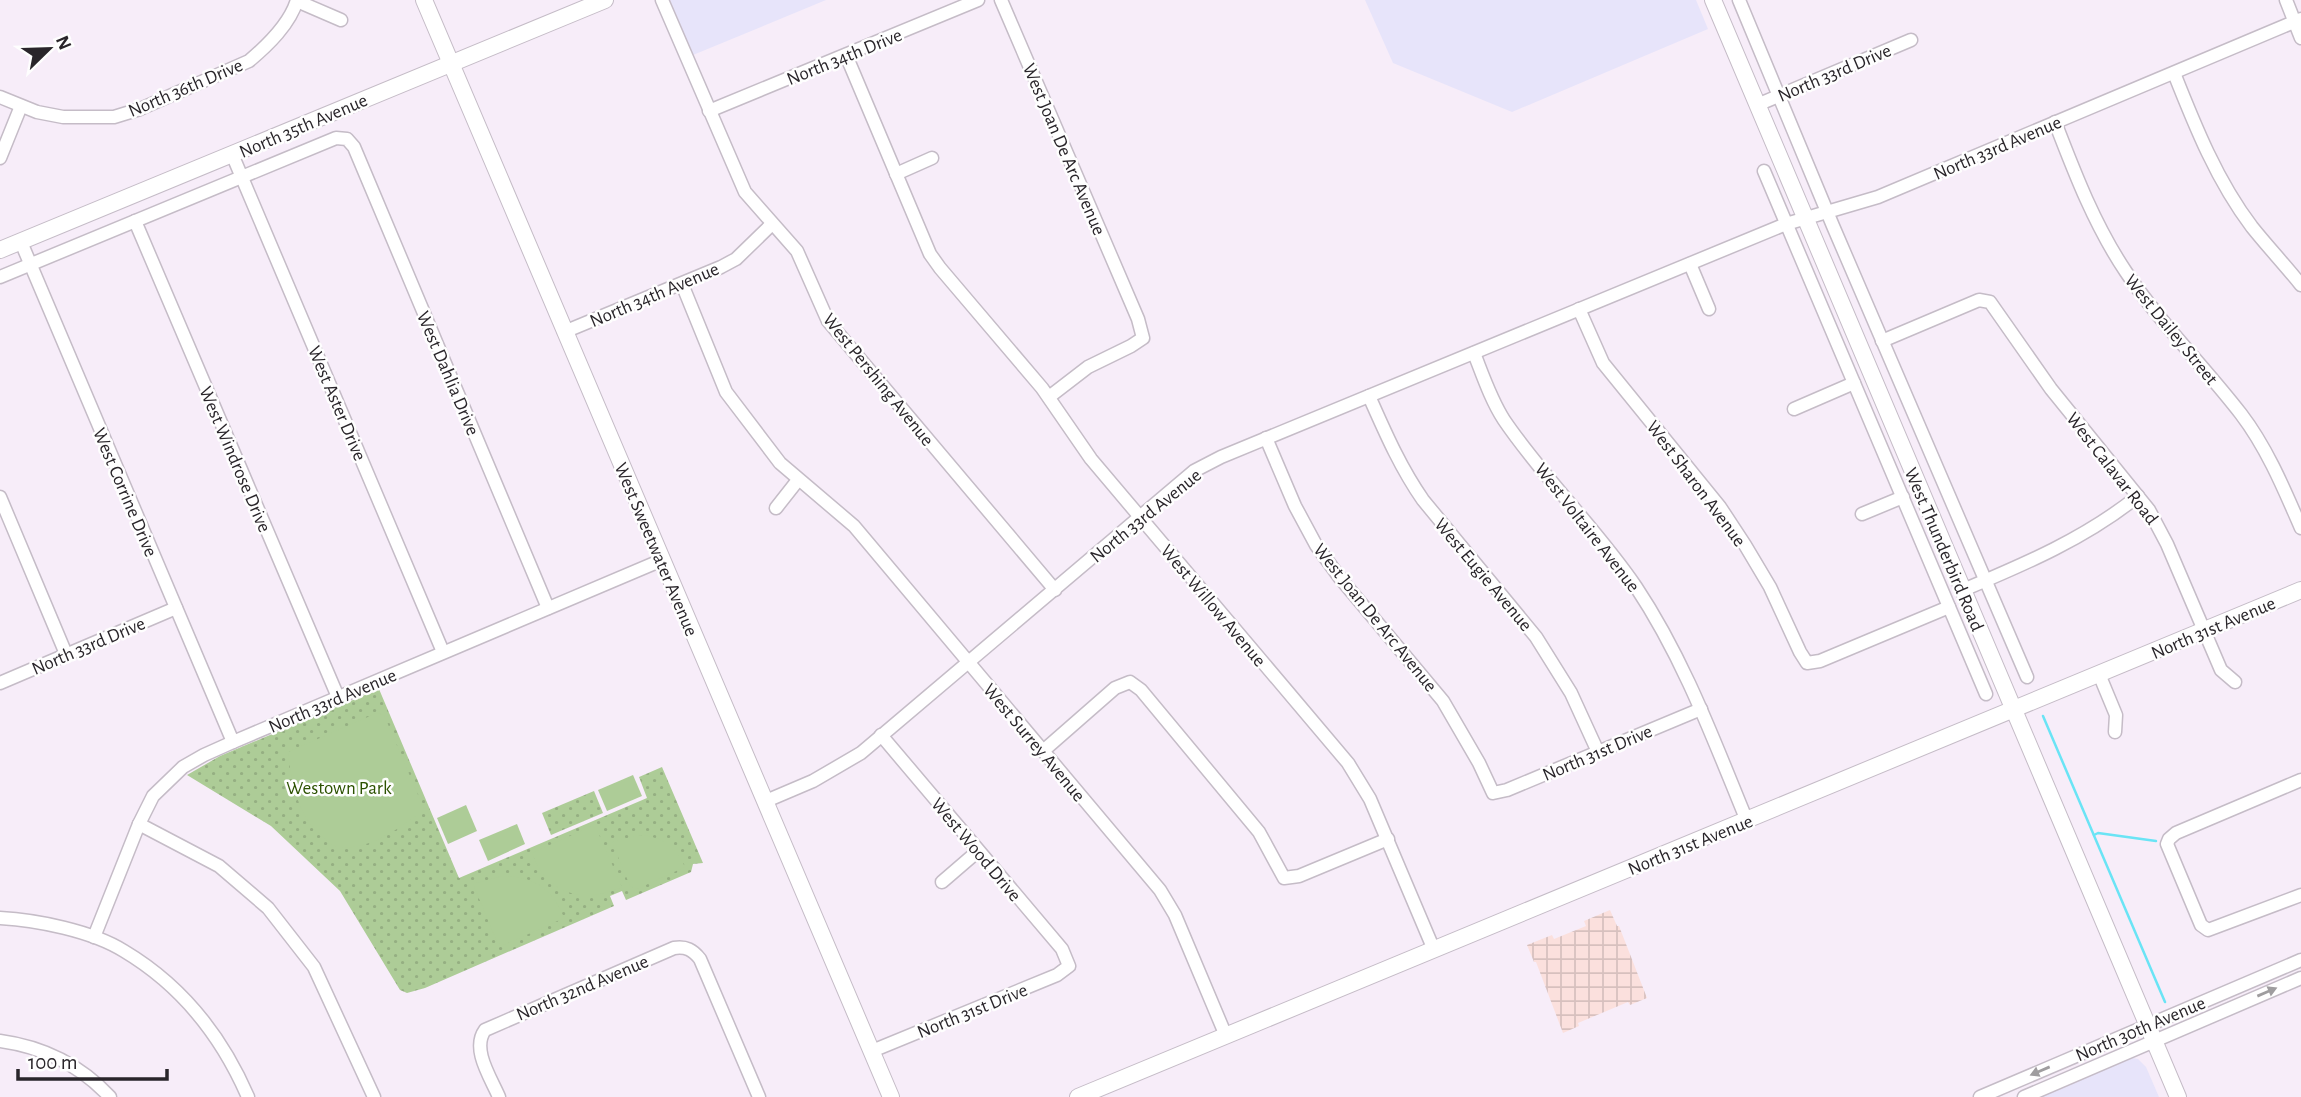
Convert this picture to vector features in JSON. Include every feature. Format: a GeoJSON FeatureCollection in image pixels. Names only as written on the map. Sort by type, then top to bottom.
{"type":"FeatureCollection","features":[{"type":"Feature","properties":{"kind":"street","name":"West Sweetwater Avenue"},"geometry":{"type":"LineString","coordinates":[[424,0],[891,1097]]}},
{"type":"Feature","properties":{"kind":"street","name":"North 35th Avenue"},"geometry":{"type":"LineString","coordinates":[[0,250],[606,0]]}},
{"type":"Feature","properties":{"kind":"street","name":"West Pershing Avenue"},"geometry":{"type":"LineString","coordinates":[[662,0],[745,192],[797,251],[828,321],[1055,590]]}},
{"type":"Feature","properties":{"kind":"street","name":"North 34th Drive"},"geometry":{"type":"LineString","coordinates":[[709,111],[978,0]]}},
{"type":"Feature","properties":{"kind":"street","name":"West Joan De Arc Avenue"},"geometry":{"type":"LineString","coordinates":[[1001,0],[1132,306],[1143,338],[1088,367],[1049,397]]}},
{"type":"Feature","properties":{"kind":"street","name":"West Thunderbird Road"},"geometry":{"type":"LineString","coordinates":[[1713,0],[2178,1097]]}},
{"type":"Feature","properties":{"kind":"street","name":"West Thunderbird Road"},"geometry":{"type":"LineString","coordinates":[[1739,0],[2027,677]]}},
{"type":"Feature","properties":{"kind":"street"},"geometry":{"type":"LineString","coordinates":[[2286,0],[2298,21],[2301,38]]}},
{"type":"Feature","properties":{"kind":"street","name":"North 36th Drive"},"geometry":{"type":"LineString","coordinates":[[0,97],[37,112],[63,117],[114,117],[141,109],[249,61],[289,18],[297,1],[341,20]]}},
{"type":"Feature","properties":{"kind":"street","name":"North 33rd Avenue"},"geometry":{"type":"LineString","coordinates":[[766,801],[813,781],[845,763],[1194,471],[1221,457],[1786,224],[1878,197],[2298,21]]}},
{"type":"Feature","properties":{"kind":"street","name":"North 33rd Drive"},"geometry":{"type":"LineString","coordinates":[[1756,105],[1911,40]]}},
{"type":"Feature","properties":{"kind":"street","name":"West Willow Avenue"},"geometry":{"type":"LineString","coordinates":[[846,55],[930,254],[1049,397],[1085,451],[1348,763],[1370,799],[1434,950]]}},
{"type":"Feature","properties":{"kind":"street"},"geometry":{"type":"LineString","coordinates":[[2174,74],[2212,164],[2252,226],[2301,285]]}},
{"type":"Feature","properties":{"kind":"street"},"geometry":{"type":"LineString","coordinates":[[0,158],[21,106]]}},
{"type":"Feature","properties":{"kind":"street","name":"West Dailey Street"},"geometry":{"type":"LineString","coordinates":[[2055,122],[2090,208],[2115,254],[2146,301],[2242,416],[2274,469],[2301,528]]}},
{"type":"Feature","properties":{"kind":"street","name":"North 35th Avenue"},"geometry":{"type":"LineString","coordinates":[[0,277],[337,138],[347,139]]}},
{"type":"Feature","properties":{"kind":"street","name":"West Dahlia Drive"},"geometry":{"type":"LineString","coordinates":[[347,139],[354,147],[548,608]]}},
{"type":"Feature","properties":{"kind":"street","name":"West Aster Drive"},"geometry":{"type":"LineString","coordinates":[[232,154],[443,652]]}},
{"type":"Feature","properties":{"kind":"street"},"geometry":{"type":"LineString","coordinates":[[896,174],[932,159]]}},
{"type":"Feature","properties":{"kind":"street","name":"West Thunderbird Road"},"geometry":{"type":"LineString","coordinates":[[1764,171],[1986,694]]}},
{"type":"Feature","properties":{"kind":"street","name":"West Windrose Drive"},"geometry":{"type":"LineString","coordinates":[[135,221],[338,697]]}},
{"type":"Feature","properties":{"kind":"street","name":"North 34th Avenue"},"geometry":{"type":"LineString","coordinates":[[564,332],[736,259],[772,224]]}},
{"type":"Feature","properties":{"kind":"street","name":"West Corrine Drive"},"geometry":{"type":"LineString","coordinates":[[21,242],[233,742]]}},
{"type":"Feature","properties":{"kind":"street"},"geometry":{"type":"LineString","coordinates":[[1690,264],[1709,309]]}},
{"type":"Feature","properties":{"kind":"street","name":"West Surrey Avenue"},"geometry":{"type":"LineString","coordinates":[[682,284],[726,392],[764,444],[798,480],[854,526],[1169,902],[1226,1036]]}},
{"type":"Feature","properties":{"kind":"street","name":"West Calavar Road"},"geometry":{"type":"LineString","coordinates":[[1882,341],[1979,300],[1990,302],[2051,389],[2154,519],[2221,670],[2235,682]]}},
{"type":"Feature","properties":{"kind":"street","name":"West Sharon Avenue"},"geometry":{"type":"LineString","coordinates":[[1579,309],[1603,363],[1720,507],[1745,545],[1770,587],[1807,663],[1819,661],[1949,607]]}},
{"type":"Feature","properties":{"kind":"street","name":"West Voltaire Avenue"},"geometry":{"type":"LineString","coordinates":[[1474,353],[1493,401],[1504,419],[1601,538],[1662,627],[1701,709],[1747,821]]}},
{"type":"Feature","properties":{"kind":"street"},"geometry":{"type":"LineString","coordinates":[[1794,409],[1854,383]]}},
{"type":"Feature","properties":{"kind":"street","name":"West Eugie Avenue"},"geometry":{"type":"LineString","coordinates":[[1369,396],[1407,477],[1536,637],[1571,693],[1598,752]]}},
{"type":"Feature","properties":{"kind":"street","name":"West Joan De Arc Avenue"},"geometry":{"type":"LineString","coordinates":[[1266,438],[1295,506],[1316,545],[1340,578],[1443,701],[1493,793]]}},
{"type":"Feature","properties":{"kind":"street"},"geometry":{"type":"LineString","coordinates":[[776,508],[798,480]]}},
{"type":"Feature","properties":{"kind":"street"},"geometry":{"type":"LineString","coordinates":[[1963,590],[2051,552],[2098,525],[2138,496]]}},
{"type":"Feature","properties":{"kind":"street"},"geometry":{"type":"LineString","coordinates":[[0,497],[66,654]]}},
{"type":"Feature","properties":{"kind":"street"},"geometry":{"type":"LineString","coordinates":[[1862,514],[1903,497]]}},
{"type":"Feature","properties":{"kind":"street","name":"North 33rd Avenue"},"geometry":{"type":"LineString","coordinates":[[94,937],[139,824],[153,796],[178,770],[233,742],[662,560]]}},
{"type":"Feature","properties":{"kind":"street","name":"North 31st Avenue"},"geometry":{"type":"LineString","coordinates":[[1078,1097],[2301,590]]}},
{"type":"Feature","properties":{"kind":"street","name":"North 33rd Drive"},"geometry":{"type":"LineString","coordinates":[[0,683],[176,608]]}},
{"type":"Feature","properties":{"kind":"street"},"geometry":{"type":"LineString","coordinates":[[2099,674],[2116,715],[2115,732]]}},
{"type":"Feature","properties":{"kind":"street"},"geometry":{"type":"LineString","coordinates":[[1043,751],[1115,688],[1130,682],[1141,690],[1259,832],[1284,878],[1298,876],[1388,839]]}},
{"type":"Feature","properties":{"kind":"street","name":"North 31st Drive"},"geometry":{"type":"LineString","coordinates":[[1493,793],[1507,790],[1701,709]]}},
{"type":"Feature","properties":{"kind":"street","name":"West Wood Drive"},"geometry":{"type":"LineString","coordinates":[[881,735],[1062,949],[1069,965]]}},
{"type":"Feature","properties":{"kind":"street"},"geometry":{"type":"LineString","coordinates":[[2301,780],[2176,833],[2167,844],[2201,925],[2208,930],[2301,895]]}},
{"type":"Feature","properties":{"kind":"street"},"geometry":{"type":"LineString","coordinates":[[139,824],[219,866],[268,908],[314,967],[373,1097]]}},
{"type":"Feature","properties":{"kind":"street"},"geometry":{"type":"LineString","coordinates":[[942,882],[978,850]]}},
{"type":"Feature","properties":{"kind":"street"},"geometry":{"type":"LineString","coordinates":[[0,918],[34,920],[94,937],[123,950],[181,996],[212,1030],[228,1054],[248,1097]]}},
{"type":"Feature","properties":{"kind":"street","name":"North 32nd Avenue"},"geometry":{"type":"LineString","coordinates":[[499,1097],[480,1052],[480,1036],[491,1026],[674,948],[687,948],[700,959],[759,1097]]}},
{"type":"Feature","properties":{"kind":"street","name":"North 30th Avenue"},"geometry":{"type":"LineString","coordinates":[[2024,1097],[2301,960]]}},
{"type":"Feature","properties":{"kind":"street","name":"North 31st Drive"},"geometry":{"type":"LineString","coordinates":[[872,1051],[1057,975],[1069,965]]}},
{"type":"Feature","properties":{"kind":"street","name":"North 30th Avenue"},"geometry":{"type":"LineString","coordinates":[[1980,1097],[2301,978]]}},
{"type":"Feature","properties":{"kind":"street"},"geometry":{"type":"LineString","coordinates":[[0,1041],[30,1047],[66,1061],[95,1081],[110,1097]]}},
{"type":"Feature","properties":{"kind":"shaded area"},"geometry":{"type":"Polygon","coordinates":[[[670,0],[826,0],[693,55],[670,0]]]}},
{"type":"Feature","properties":{"kind":"shaded area"},"geometry":{"type":"Polygon","coordinates":[[[1365,0],[1696,0],[1708,29],[1512,112],[1393,63],[1365,0]]]}},
{"type":"Feature","properties":{"kind":"shaded area"},"geometry":{"type":"Polygon","coordinates":[[[1610,910],[1647,998],[1630,1005],[1628,1002],[1578,1023],[1579,1026],[1563,1033],[1527,945],[1552,935],[1554,939],[1586,926],[1584,921],[1610,910]]]}},
{"type":"Feature","properties":{"kind":"shaded area"},"geometry":{"type":"Polygon","coordinates":[[[2133,1058],[2146,1067],[2159,1097],[2037,1097],[2133,1058]]]}},
{"type":"Feature","properties":{"kind":"green space","name":"Westown Park"},"geometry":{"type":"Polygon","coordinates":[[[379,689],[459,878],[647,798],[639,777],[662,767],[703,863],[693,864],[691,872],[626,900],[622,891],[610,896],[614,906],[425,988],[407,993],[400,990],[340,891],[271,826],[187,775],[220,756],[379,689]]]}},
{"type":"Feature","properties":{"kind":"green space"},"geometry":{"type":"Polygon","coordinates":[[[377,713],[384,715],[424,809],[395,830],[371,842],[359,846],[335,846],[314,828],[301,809],[291,775],[288,752],[377,713]]]}},
{"type":"Feature","properties":{"kind":"green space"},"geometry":{"type":"Polygon","coordinates":[[[633,775],[642,796],[607,811],[598,790],[633,775]]]}},
{"type":"Feature","properties":{"kind":"green space"},"geometry":{"type":"Polygon","coordinates":[[[594,791],[603,813],[551,835],[542,813],[594,791]]]}},
{"type":"Feature","properties":{"kind":"green space"},"geometry":{"type":"Polygon","coordinates":[[[466,805],[477,831],[448,844],[437,818],[466,805]]]}},
{"type":"Feature","properties":{"kind":"green space"},"geometry":{"type":"Polygon","coordinates":[[[517,824],[525,844],[488,861],[479,840],[517,824]]]}},
{"type":"Feature","properties":{"kind":"green space"},"geometry":{"type":"Polygon","coordinates":[[[592,826],[597,830],[622,887],[594,895],[580,895],[557,887],[547,878],[532,853],[592,826]]]}},
{"type":"Feature","properties":{"kind":"green space"},"geometry":{"type":"Polygon","coordinates":[[[640,835],[662,840],[677,853],[685,867],[637,889],[630,886],[612,842],[640,835]]]}},
{"type":"Feature","properties":{"kind":"green space"},"geometry":{"type":"Polygon","coordinates":[[[502,876],[523,878],[540,886],[554,899],[564,918],[504,945],[497,942],[473,884],[502,876]]]}},
{"type":"Feature","properties":{"kind":"waterway"},"geometry":{"type":"LineString","coordinates":[[2043,716],[2165,1002]]}},
{"type":"Feature","properties":{"kind":"waterway"},"geometry":{"type":"LineString","coordinates":[[2094,835],[2098,833],[2156,841]]}}]}
